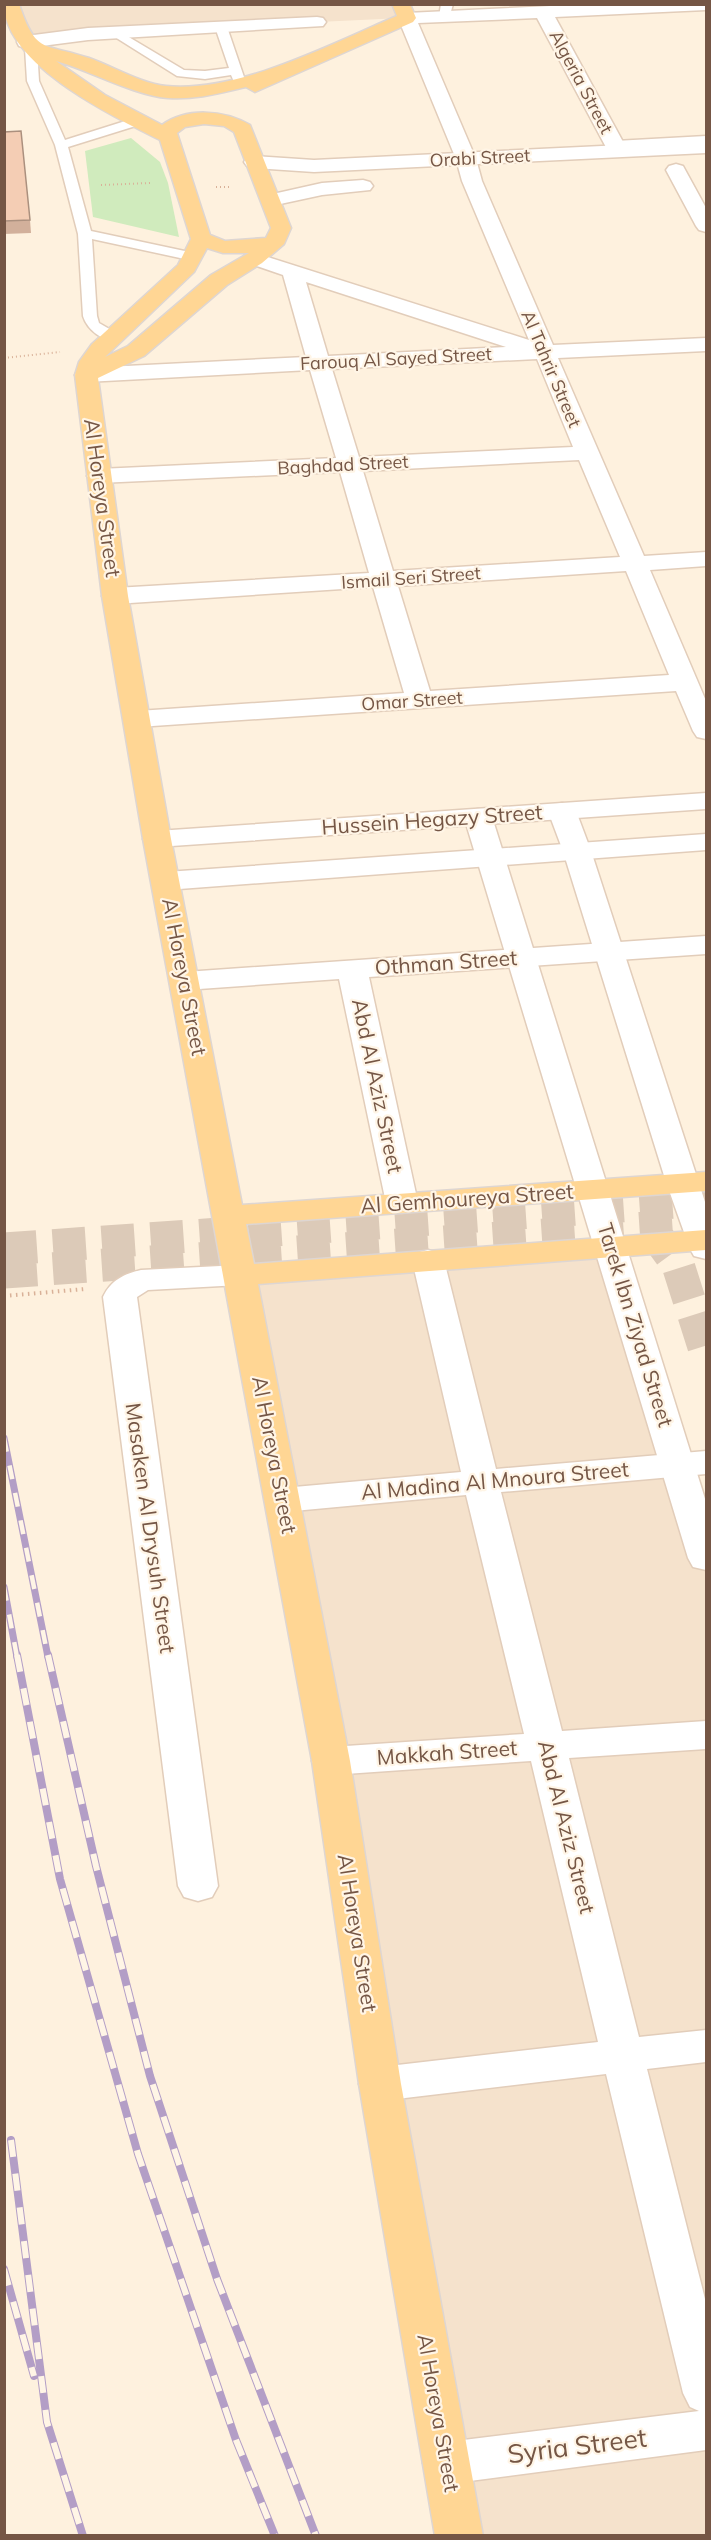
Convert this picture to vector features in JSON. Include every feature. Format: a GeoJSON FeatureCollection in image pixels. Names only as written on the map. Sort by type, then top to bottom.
{"type":"FeatureCollection","features":[{"type":"Feature","properties":{"kind":"main road"},"geometry":{"type":"LineString","coordinates":[[10,4],[17,28],[28,45],[62,75],[138,121],[168,136]]}},
{"type":"Feature","properties":{"kind":"main road"},"geometry":{"type":"LineString","coordinates":[[75,363],[136,351],[219,280],[255,259],[277,240],[280,228],[237,114],[240,103],[247,93],[275,75],[404,11]]}},
{"type":"Feature","properties":{"kind":"main road"},"geometry":{"type":"LineString","coordinates":[[28,45],[166,92],[199,92],[238,77],[275,75]]}},
{"type":"Feature","properties":{"kind":"main road"},"geometry":{"type":"LineString","coordinates":[[198,248],[185,185],[167,131],[171,126],[197,119],[229,121],[243,129]]}},
{"type":"Feature","properties":{"kind":"main road"},"geometry":{"type":"LineString","coordinates":[[75,363],[90,362],[178,277],[198,248],[214,245],[254,248],[273,243]]}},
{"type":"Feature","properties":{"kind":"main road","name":"Al Horeya Street"},"geometry":{"type":"LineString","coordinates":[[75,363],[99,476],[115,596],[157,839],[332,1761],[380,2084],[459,2535]]}},
{"type":"Feature","properties":{"kind":"main road","name":"Al Gemhoureya Street"},"geometry":{"type":"LineString","coordinates":[[228,1216],[694,1181]]}},
{"type":"Feature","properties":{"kind":"main road"},"geometry":{"type":"LineString","coordinates":[[240,1275],[611,1247],[705,1243]]}},
{"type":"Feature","properties":{"kind":"street"},"geometry":{"type":"LineString","coordinates":[[404,11],[543,12],[706,5]]}},
{"type":"Feature","properties":{"kind":"street","name":"Al Tahrir Street"},"geometry":{"type":"LineString","coordinates":[[404,11],[477,173],[544,352],[706,731]]}},
{"type":"Feature","properties":{"kind":"street","name":"Algeria Street"},"geometry":{"type":"LineString","coordinates":[[543,12],[616,148]]}},
{"type":"Feature","properties":{"kind":"street"},"geometry":{"type":"LineString","coordinates":[[28,45],[113,32],[218,20],[317,22]]}},
{"type":"Feature","properties":{"kind":"street","name":"Orabi Street"},"geometry":{"type":"LineString","coordinates":[[448,182],[477,173],[616,148],[706,147]]}},
{"type":"Feature","properties":{"kind":"street","name":"Orabi Street"},"geometry":{"type":"LineString","coordinates":[[254,162],[477,173]]}},
{"type":"Feature","properties":{"kind":"street"},"geometry":{"type":"LineString","coordinates":[[653,171],[696,169]]}},
{"type":"Feature","properties":{"kind":"street"},"geometry":{"type":"LineString","coordinates":[[675,170],[706,226]]}},
{"type":"Feature","properties":{"kind":"street"},"geometry":{"type":"LineString","coordinates":[[268,193],[388,184]]}},
{"type":"Feature","properties":{"kind":"street"},"geometry":{"type":"LineString","coordinates":[[255,259],[544,352]]}},
{"type":"Feature","properties":{"kind":"street"},"geometry":{"type":"LineString","coordinates":[[292,272],[419,700]]}},
{"type":"Feature","properties":{"kind":"street","name":"Farouq Al Sayed Street"},"geometry":{"type":"LineString","coordinates":[[75,363],[318,362],[706,344]]}},
{"type":"Feature","properties":{"kind":"street","name":"Baghdad Street"},"geometry":{"type":"LineString","coordinates":[[99,476],[588,453]]}},
{"type":"Feature","properties":{"kind":"street","name":"Ismail Seri Street"},"geometry":{"type":"LineString","coordinates":[[115,596],[706,559]]}},
{"type":"Feature","properties":{"kind":"street","name":"Omar Street"},"geometry":{"type":"LineString","coordinates":[[138,719],[687,682]]}},
{"type":"Feature","properties":{"kind":"street","name":"Hussein Hegazy Street"},"geometry":{"type":"LineString","coordinates":[[157,839],[706,801]]}},
{"type":"Feature","properties":{"kind":"street"},"geometry":{"type":"LineString","coordinates":[[562,811],[610,952],[694,1181],[705,1243]]}},
{"type":"Feature","properties":{"kind":"street","name":"Tarek Ibn Ziyad Street"},"geometry":{"type":"LineString","coordinates":[[478,817],[611,1247],[692,1463],[706,1558]]}},
{"type":"Feature","properties":{"kind":"street","name":"Hussein Hegazy Street"},"geometry":{"type":"LineString","coordinates":[[166,881],[706,842]]}},
{"type":"Feature","properties":{"kind":"street","name":"Othman Street"},"geometry":{"type":"LineString","coordinates":[[185,981],[706,945]]}},
{"type":"Feature","properties":{"kind":"street","name":"Abd Al Aziz Street"},"geometry":{"type":"LineString","coordinates":[[352,969],[402,1203]]}},
{"type":"Feature","properties":{"kind":"street","name":"Abd Al Aziz Street"},"geometry":{"type":"LineString","coordinates":[[428,1260],[706,2393]]}},
{"type":"Feature","properties":{"kind":"street","name":"Masaken Al Drysuh Street"},"geometry":{"type":"LineString","coordinates":[[198,1886],[120,1297],[123,1290],[141,1280],[240,1275]]}},
{"type":"Feature","properties":{"kind":"street","name":"Al Madina Al Mnoura Street"},"geometry":{"type":"LineString","coordinates":[[283,1500],[692,1463]]}},
{"type":"Feature","properties":{"kind":"street","name":"Makkah Street"},"geometry":{"type":"LineString","coordinates":[[332,1761],[706,1735]]}},
{"type":"Feature","properties":{"kind":"street"},"geometry":{"type":"LineString","coordinates":[[380,2084],[706,2046]]}},
{"type":"Feature","properties":{"kind":"street","name":"Syria Street"},"geometry":{"type":"LineString","coordinates":[[447,2463],[706,2430]]}},
{"type":"Feature","properties":{"kind":"lane"},"geometry":{"type":"LineString","coordinates":[[113,32],[181,73],[238,77],[218,20]]}},
{"type":"Feature","properties":{"kind":"lane"},"geometry":{"type":"LineString","coordinates":[[28,45],[33,81],[61,145],[85,234],[90,316],[93,325],[113,338]]}},
{"type":"Feature","properties":{"kind":"lane"},"geometry":{"type":"LineString","coordinates":[[61,145],[138,121]]}},
{"type":"Feature","properties":{"kind":"lane"},"geometry":{"type":"LineString","coordinates":[[616,148],[706,140]]}},
{"type":"Feature","properties":{"kind":"lane"},"geometry":{"type":"LineString","coordinates":[[85,234],[198,248]]}},
{"type":"Feature","properties":{"kind":"path"},"geometry":{"type":"LineString","coordinates":[[72,186],[185,185],[268,193]]}},
{"type":"Feature","properties":{"kind":"path"},"geometry":{"type":"LineString","coordinates":[[4,358],[27,357],[75,363]]}},
{"type":"Feature","properties":{"kind":"path"},"geometry":{"type":"LineString","coordinates":[[4,1296],[96,1288]]}},
{"type":"Feature","properties":{"kind":"shaded area"},"geometry":{"type":"Polygon","coordinates":[[[398,4],[403,18],[86,33],[27,41],[12,5],[398,4]]]}},
{"type":"Feature","properties":{"kind":"shaded area"},"geometry":{"type":"Polygon","coordinates":[[[610,1248],[706,1574],[706,2535],[462,2535],[243,1277],[610,1248]]]}},
{"type":"Feature","properties":{"kind":"green space"},"geometry":{"type":"Polygon","coordinates":[[[131,138],[160,162],[168,183],[179,237],[93,217],[85,151],[131,138]]]}},
{"type":"Feature","properties":{"kind":"building"},"geometry":{"type":"Polygon","coordinates":[[[21,131],[30,220],[4,221],[4,132],[21,131]]]}},
{"type":"Feature","properties":{"kind":"tunnel"},"geometry":{"type":"LineString","coordinates":[[4,1249],[706,1200]]}},
{"type":"Feature","properties":{"kind":"tunnel"},"geometry":{"type":"LineString","coordinates":[[4,1272],[706,1224]]}},
{"type":"Feature","properties":{"kind":"tunnel"},"geometry":{"type":"LineString","coordinates":[[651,1228],[678,1265],[706,1353]]}},
{"type":"Feature","properties":{"kind":"railway"},"geometry":{"type":"LineString","coordinates":[[4,1438],[48,1657]]}},
{"type":"Feature","properties":{"kind":"railway"},"geometry":{"type":"LineString","coordinates":[[4,1587],[17,1657]]}},
{"type":"Feature","properties":{"kind":"railway"},"geometry":{"type":"LineString","coordinates":[[17,1655],[60,1879],[138,2154],[236,2440],[275,2536]]}},
{"type":"Feature","properties":{"kind":"railway"},"geometry":{"type":"LineString","coordinates":[[48,1655],[96,1866],[150,2076],[217,2279],[316,2536]]}},
{"type":"Feature","properties":{"kind":"railway"},"geometry":{"type":"LineString","coordinates":[[11,2140],[47,2422],[83,2536]]}},
{"type":"Feature","properties":{"kind":"railway"},"geometry":{"type":"LineString","coordinates":[[4,2269],[34,2376]]}}]}
